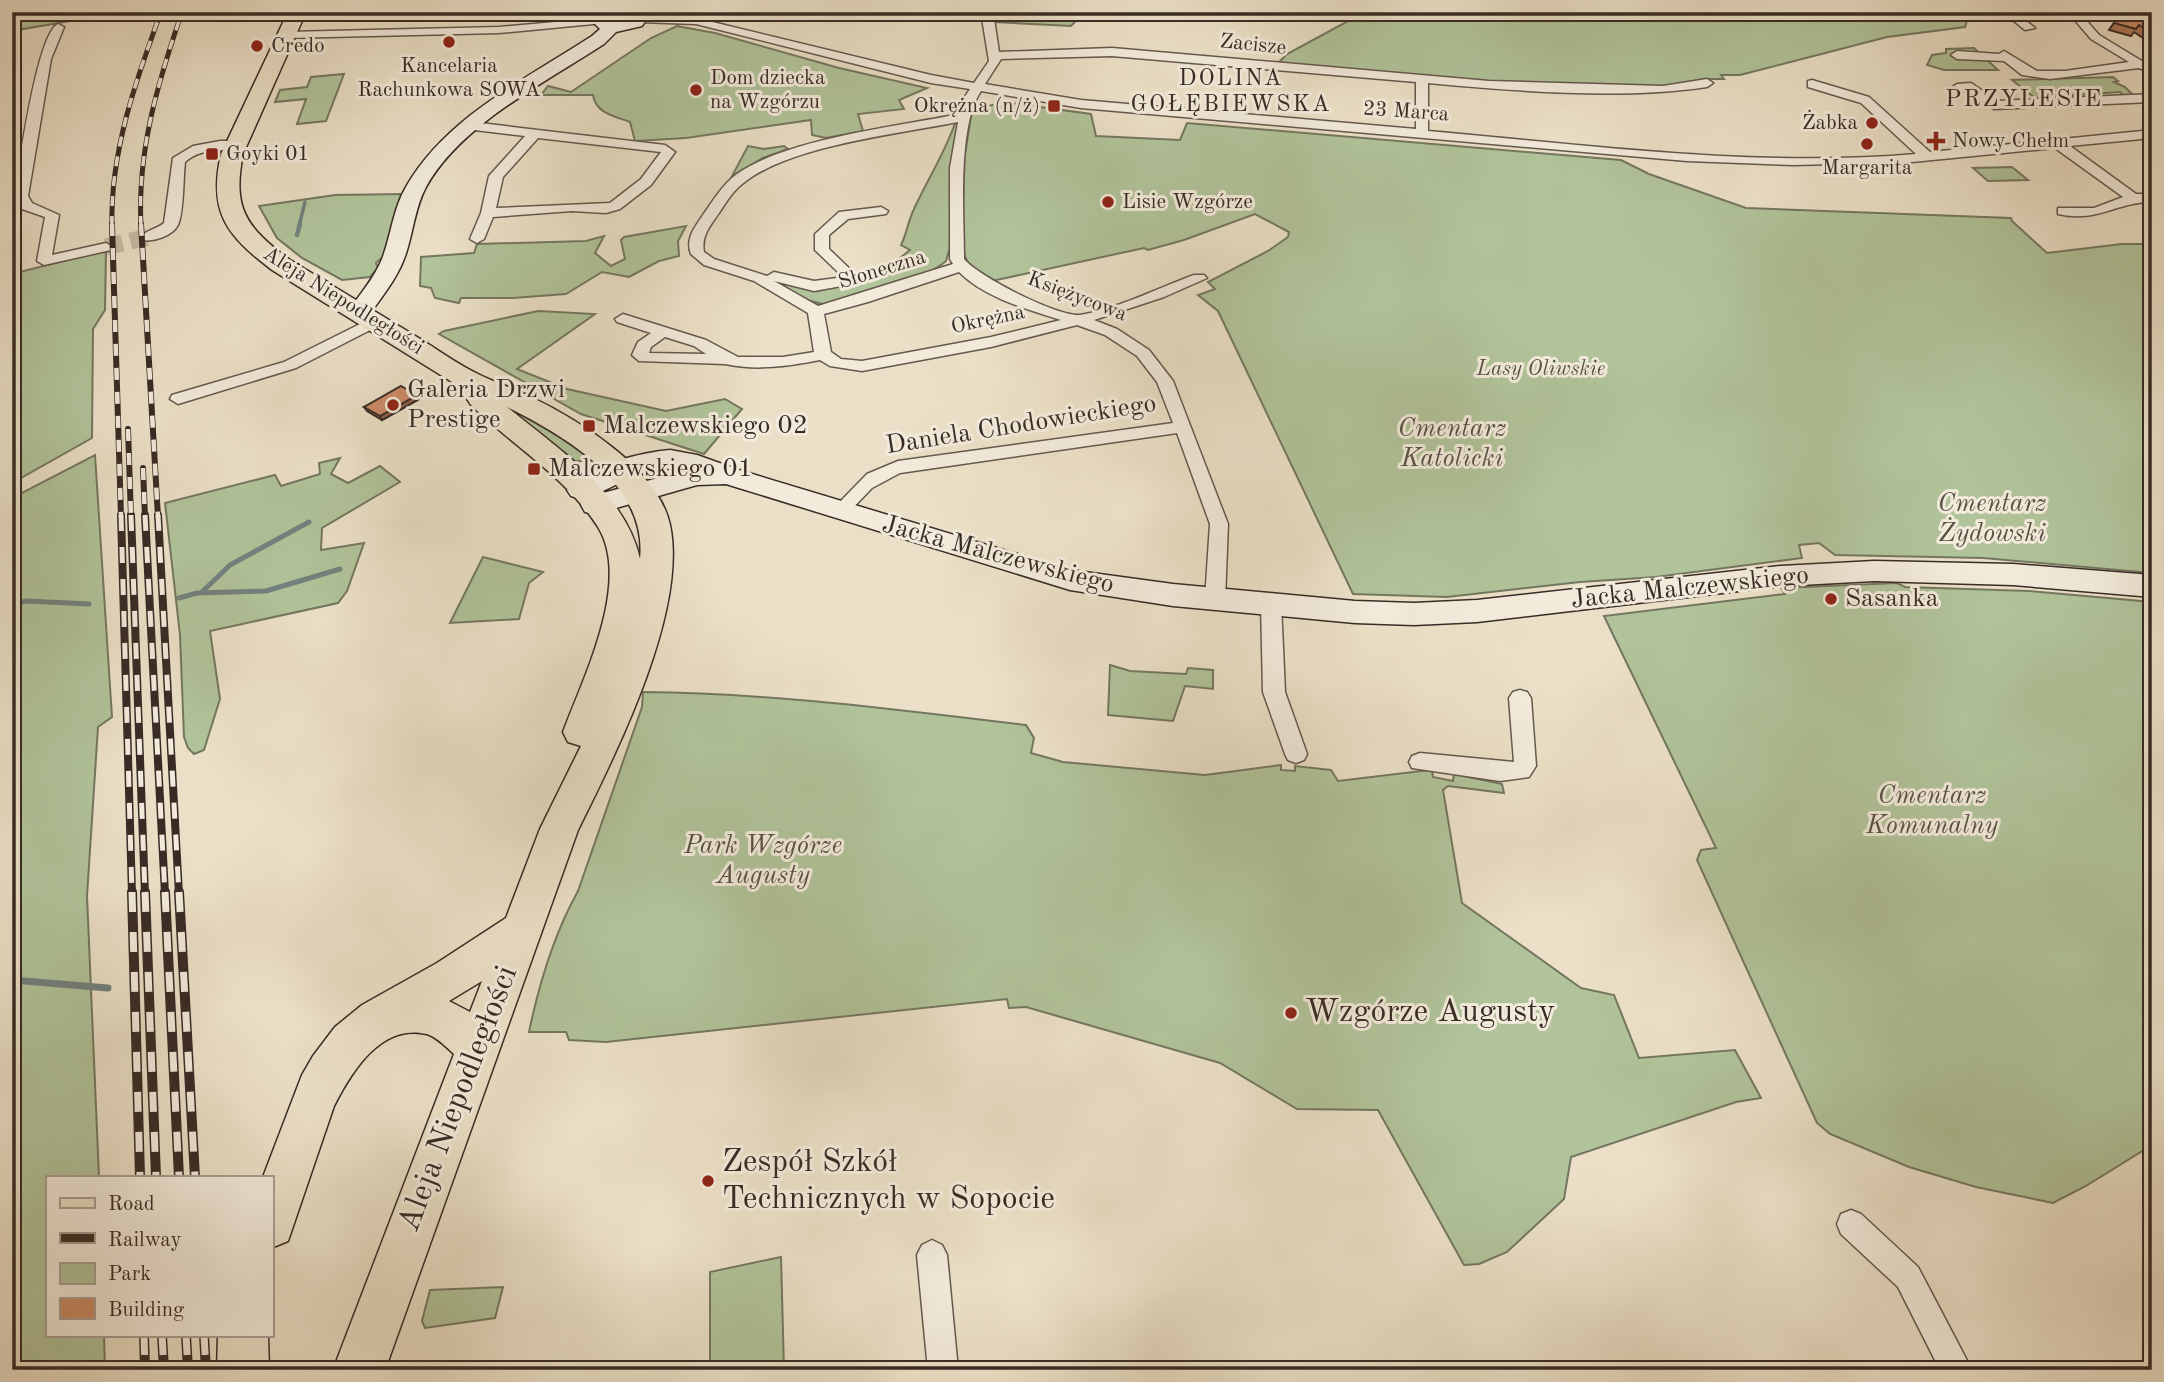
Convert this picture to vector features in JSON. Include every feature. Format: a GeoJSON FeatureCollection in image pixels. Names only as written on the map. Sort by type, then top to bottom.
{"type":"FeatureCollection","features":[{"type":"Feature","properties":{"kind":"main road","name":"Aleja Niepodległości"},"geometry":{"type":"LineString","coordinates":[[298,12],[228,167],[227,197],[232,215],[246,235],[281,265],[470,381],[496,390],[605,454],[652,498],[658,556],[647,614],[592,767],[559,829],[359,1370]]}},
{"type":"Feature","properties":{"kind":"main road"},"geometry":{"type":"LineString","coordinates":[[366,318],[393,262],[414,190],[425,174],[471,126],[598,40],[608,20],[625,26],[636,16]]}},
{"type":"Feature","properties":{"kind":"main road","name":"Aleja Niepodległości"},"geometry":{"type":"LineString","coordinates":[[470,381],[482,400],[551,458],[608,518],[621,541],[626,557],[626,579],[616,630],[568,768],[559,829]]}},
{"type":"Feature","properties":{"kind":"main road","name":"Jacka Malczewskiego"},"geometry":{"type":"LineString","coordinates":[[588,497],[619,469],[656,457],[696,463],[730,476],[1070,580],[1115,589],[1368,613],[1432,614],[1528,607],[1779,576],[1874,572],[1988,573],[2152,586]]}},
{"type":"Feature","properties":{"kind":"main road","name":"Jacka Malczewskiego"},"geometry":{"type":"LineString","coordinates":[[588,497],[652,498],[697,476],[730,476]]}},
{"type":"Feature","properties":{"kind":"main road"},"geometry":{"type":"LineString","coordinates":[[273,1219],[322,1084],[337,1056],[363,1029],[393,1008],[452,976],[524,929]]}},
{"type":"Feature","properties":{"kind":"main road"},"geometry":{"type":"LineString","coordinates":[[363,1029],[401,1014],[434,1014],[448,1021],[479,1048]]}},
{"type":"Feature","properties":{"kind":"main road"},"geometry":{"type":"LineString","coordinates":[[243,1336],[243,1370]]}},
{"type":"Feature","properties":{"kind":"street"},"geometry":{"type":"LineString","coordinates":[[960,267],[957,259],[957,168],[965,117],[970,98],[994,66],[996,56],[987,12]]}},
{"type":"Feature","properties":{"kind":"street"},"geometry":{"type":"LineString","coordinates":[[2008,12],[2029,28]]}},
{"type":"Feature","properties":{"kind":"street"},"geometry":{"type":"LineString","coordinates":[[2073,12],[2080,24],[2097,39],[2146,67]]}},
{"type":"Feature","properties":{"kind":"street","name":"23 Marca"},"geometry":{"type":"LineString","coordinates":[[636,16],[719,26],[843,59],[978,89],[1137,111],[1721,159],[1833,161],[1928,157],[2152,134]]}},
{"type":"Feature","properties":{"kind":"street"},"geometry":{"type":"LineString","coordinates":[[414,32],[421,19]]}},
{"type":"Feature","properties":{"kind":"street"},"geometry":{"type":"LineString","coordinates":[[287,35],[499,30],[608,20]]}},
{"type":"Feature","properties":{"kind":"street"},"geometry":{"type":"LineString","coordinates":[[58,27],[44,59],[21,190],[23,203],[52,215],[44,261],[106,247]]}},
{"type":"Feature","properties":{"kind":"street","name":"Zacisze"},"geometry":{"type":"LineString","coordinates":[[996,56],[1112,52],[1422,81],[1663,90],[1707,82]]}},
{"type":"Feature","properties":{"kind":"street"},"geometry":{"type":"LineString","coordinates":[[1957,55],[2006,57],[2024,71],[2036,74],[2077,74],[2105,69],[2146,67]]}},
{"type":"Feature","properties":{"kind":"street"},"geometry":{"type":"LineString","coordinates":[[2105,69],[2147,97]]}},
{"type":"Feature","properties":{"kind":"street"},"geometry":{"type":"LineString","coordinates":[[1422,81],[1422,134]]}},
{"type":"Feature","properties":{"kind":"street"},"geometry":{"type":"LineString","coordinates":[[1812,84],[1866,100],[1928,157]]}},
{"type":"Feature","properties":{"kind":"street"},"geometry":{"type":"LineString","coordinates":[[1957,88],[1971,87],[1994,105],[2147,97]]}},
{"type":"Feature","properties":{"kind":"street"},"geometry":{"type":"LineString","coordinates":[[823,355],[816,311],[759,278],[702,258],[696,249],[698,235],[704,224],[726,192],[741,178],[800,150],[965,117]]}},
{"type":"Feature","properties":{"kind":"street"},"geometry":{"type":"LineString","coordinates":[[471,126],[533,135],[588,138],[607,143],[666,149],[668,152],[646,183],[615,206],[599,209],[572,207],[488,213]]}},
{"type":"Feature","properties":{"kind":"street"},"geometry":{"type":"LineString","coordinates":[[477,239],[488,213],[496,176],[533,135]]}},
{"type":"Feature","properties":{"kind":"street"},"geometry":{"type":"LineString","coordinates":[[2059,144],[2133,198]]}},
{"type":"Feature","properties":{"kind":"street"},"geometry":{"type":"LineString","coordinates":[[148,237],[162,232],[171,224],[178,161],[184,155],[205,146],[236,145]]}},
{"type":"Feature","properties":{"kind":"street"},"geometry":{"type":"LineString","coordinates":[[2063,211],[2096,212],[2133,198],[2152,198]]}},
{"type":"Feature","properties":{"kind":"street"},"geometry":{"type":"LineString","coordinates":[[745,273],[761,272],[814,286],[842,282],[845,271],[822,250],[822,234],[844,215],[881,211]]}},
{"type":"Feature","properties":{"kind":"street","name":"Słoneczna"},"geometry":{"type":"LineString","coordinates":[[816,311],[863,299],[960,267]]}},
{"type":"Feature","properties":{"kind":"street","name":"Księżycowa"},"geometry":{"type":"LineString","coordinates":[[960,267],[985,286],[1081,320],[1129,342],[1156,366],[1168,387],[1207,485],[1219,524],[1215,600]]}},
{"type":"Feature","properties":{"kind":"street","name":"Okrężna"},"geometry":{"type":"LineString","coordinates":[[663,331],[644,345],[640,355],[645,358],[725,359],[767,363],[823,355],[833,363],[862,366],[1035,332],[1081,320],[1149,299],[1199,278]]}},
{"type":"Feature","properties":{"kind":"street"},"geometry":{"type":"LineString","coordinates":[[178,399],[290,365],[366,318]]}},
{"type":"Feature","properties":{"kind":"street","name":"Okrężna"},"geometry":{"type":"LineString","coordinates":[[623,319],[700,343],[725,359]]}},
{"type":"Feature","properties":{"kind":"street","name":"Daniela Chodowieckiego"},"geometry":{"type":"LineString","coordinates":[[841,510],[864,483],[898,467],[1182,426]]}},
{"type":"Feature","properties":{"kind":"street"},"geometry":{"type":"LineString","coordinates":[[1271,604],[1274,692],[1296,754]]}},
{"type":"Feature","properties":{"kind":"street"},"geometry":{"type":"LineString","coordinates":[[1420,762],[1500,772],[1521,771],[1525,766],[1520,698]]}},
{"type":"Feature","properties":{"kind":"street"},"geometry":{"type":"LineString","coordinates":[[1851,1224],[1908,1277],[1957,1370]]}},
{"type":"Feature","properties":{"kind":"street"},"geometry":{"type":"LineString","coordinates":[[932,1255],[943,1370]]}},
{"type":"Feature","properties":{"kind":"green space"},"geometry":{"type":"Polygon","coordinates":[[[12,12],[122,12],[12,31],[12,12]]]}},
{"type":"Feature","properties":{"kind":"green space"},"geometry":{"type":"Polygon","coordinates":[[[990,12],[1085,12],[1071,26],[994,22],[990,12]]]}},
{"type":"Feature","properties":{"kind":"green space"},"geometry":{"type":"Polygon","coordinates":[[[1351,12],[1970,12],[1965,27],[1887,37],[1740,75],[1721,75],[1724,79],[1706,79],[1661,87],[1488,84],[1278,63],[1287,54],[1352,19],[1351,12]]]}},
{"type":"Feature","properties":{"kind":"green space"},"geometry":{"type":"Polygon","coordinates":[[[677,26],[715,33],[839,68],[927,88],[899,100],[904,109],[858,114],[863,131],[826,138],[812,135],[811,120],[686,138],[635,141],[630,122],[602,110],[593,95],[541,95],[548,86],[571,92],[651,38],[677,26]]]}},
{"type":"Feature","properties":{"kind":"green space"},"geometry":{"type":"Polygon","coordinates":[[[1974,48],[1998,70],[1944,70],[1927,65],[1932,55],[1946,53],[1946,49],[1974,48]]]}},
{"type":"Feature","properties":{"kind":"green space"},"geometry":{"type":"Polygon","coordinates":[[[344,74],[326,121],[297,124],[306,99],[275,102],[280,90],[307,87],[311,77],[344,74]]]}},
{"type":"Feature","properties":{"kind":"green space"},"geometry":{"type":"Polygon","coordinates":[[[2113,77],[2118,81],[2114,82],[2125,87],[2134,96],[2126,97],[2120,92],[2035,98],[2012,80],[2113,77]]]}},
{"type":"Feature","properties":{"kind":"green space","name":"Lasy Oliwskie"},"geometry":{"type":"Polygon","coordinates":[[[1004,102],[1091,114],[1096,136],[1180,140],[1187,123],[1621,160],[1649,174],[1746,208],[2011,218],[2047,253],[2122,244],[2152,244],[2152,573],[1983,558],[1835,555],[1819,543],[1799,545],[1802,558],[1656,577],[1580,582],[1447,597],[1353,594],[1218,311],[1198,295],[1215,289],[1208,282],[1268,251],[1288,237],[1289,232],[1255,214],[1148,250],[1144,248],[992,281],[969,265],[964,254],[962,172],[972,110],[1004,102]]]}},
{"type":"Feature","properties":{"kind":"green space"},"geometry":{"type":"Polygon","coordinates":[[[958,122],[952,241],[946,261],[905,283],[850,301],[823,304],[794,294],[784,286],[781,282],[817,291],[864,280],[890,266],[910,250],[901,245],[912,214],[955,123],[958,122]]]}},
{"type":"Feature","properties":{"kind":"green space"},"geometry":{"type":"Polygon","coordinates":[[[748,146],[764,149],[784,146],[788,149],[763,158],[732,176],[748,146]]]}},
{"type":"Feature","properties":{"kind":"green space"},"geometry":{"type":"Polygon","coordinates":[[[2012,167],[2028,180],[1988,181],[1973,168],[2012,167]]]}},
{"type":"Feature","properties":{"kind":"green space"},"geometry":{"type":"Polygon","coordinates":[[[401,194],[385,255],[376,263],[378,268],[370,277],[342,280],[302,258],[277,238],[259,206],[335,195],[401,194]]]}},
{"type":"Feature","properties":{"kind":"green space"},"geometry":{"type":"Polygon","coordinates":[[[686,226],[678,241],[679,256],[659,261],[629,277],[602,272],[566,294],[461,298],[459,303],[435,298],[431,288],[420,286],[421,257],[474,253],[477,244],[586,241],[604,236],[595,253],[611,266],[625,259],[621,240],[624,237],[686,226]]]}},
{"type":"Feature","properties":{"kind":"green space"},"geometry":{"type":"Polygon","coordinates":[[[106,250],[105,310],[93,329],[92,438],[12,483],[12,274],[106,250]]]}},
{"type":"Feature","properties":{"kind":"green space"},"geometry":{"type":"Polygon","coordinates":[[[538,311],[595,314],[517,369],[567,389],[666,411],[725,399],[742,409],[704,454],[581,414],[439,334],[538,311]]]}},
{"type":"Feature","properties":{"kind":"green space"},"geometry":{"type":"Polygon","coordinates":[[[502,400],[592,456],[586,461],[574,461],[499,401],[502,400]]]}},
{"type":"Feature","properties":{"kind":"green space"},"geometry":{"type":"Polygon","coordinates":[[[95,455],[112,717],[98,727],[87,896],[99,1176],[46,1176],[46,1336],[104,1336],[105,1370],[12,1370],[12,498],[95,455]]]}},
{"type":"Feature","properties":{"kind":"green space"},"geometry":{"type":"Polygon","coordinates":[[[340,458],[331,474],[348,483],[380,466],[400,482],[322,528],[321,550],[364,543],[347,591],[338,603],[210,631],[220,699],[204,750],[194,754],[188,748],[184,737],[180,635],[165,503],[275,475],[281,486],[320,474],[319,463],[340,458]]]}},
{"type":"Feature","properties":{"kind":"green space"},"geometry":{"type":"Polygon","coordinates":[[[483,557],[543,572],[529,583],[519,619],[450,623],[483,557]]]}},
{"type":"Feature","properties":{"kind":"green space","name":"Cmentarz Komunalny"},"geometry":{"type":"Polygon","coordinates":[[[1897,583],[1905,587],[2029,591],[2152,602],[2152,1145],[2053,1203],[1976,1187],[1909,1167],[1830,1134],[1817,1123],[1697,860],[1701,850],[1716,848],[1604,616],[1785,594],[1781,588],[1897,583]]]}},
{"type":"Feature","properties":{"kind":"green space"},"geometry":{"type":"Polygon","coordinates":[[[1110,665],[1130,671],[1186,674],[1188,668],[1213,670],[1213,689],[1185,686],[1173,721],[1108,715],[1110,665]]]}},
{"type":"Feature","properties":{"kind":"green space","name":"Park Wzgórze Augusty"},"geometry":{"type":"Polygon","coordinates":[[[643,692],[787,699],[1026,725],[1034,738],[1031,753],[1063,762],[1205,775],[1281,765],[1281,770],[1295,771],[1295,766],[1331,770],[1338,781],[1432,770],[1433,777],[1453,781],[1454,774],[1502,784],[1504,793],[1448,786],[1443,790],[1462,903],[1581,988],[1614,995],[1639,1058],[1735,1050],[1761,1098],[1736,1102],[1571,1157],[1564,1199],[1507,1252],[1479,1264],[1464,1265],[1378,1110],[1297,1109],[1220,1063],[1026,1007],[1009,1008],[1007,999],[606,1042],[569,1040],[566,1032],[529,1032],[548,960],[578,891],[642,707],[643,692]]]}},
{"type":"Feature","properties":{"kind":"green space"},"geometry":{"type":"Polygon","coordinates":[[[781,1257],[784,1370],[710,1370],[710,1272],[781,1257]]]}},
{"type":"Feature","properties":{"kind":"green space"},"geometry":{"type":"Polygon","coordinates":[[[503,1287],[495,1318],[425,1328],[422,1321],[430,1290],[503,1287]]]}},
{"type":"Feature","properties":{"kind":"building"},"geometry":{"type":"Polygon","coordinates":[[[2123,12],[2152,13],[2152,33],[2139,25],[2136,29],[2114,23],[2123,12]]]}},
{"type":"Feature","properties":{"kind":"building","name":"Galeria Drzwi Prestige"},"geometry":{"type":"Polygon","coordinates":[[[401,386],[417,395],[380,416],[364,407],[401,386]]]}},
{"type":"Feature","properties":{"kind":"waterway"},"geometry":{"type":"LineString","coordinates":[[299,226],[305,202]]}},
{"type":"Feature","properties":{"kind":"waterway"},"geometry":{"type":"LineString","coordinates":[[297,235],[300,224]]}},
{"type":"Feature","properties":{"kind":"waterway"},"geometry":{"type":"LineString","coordinates":[[202,592],[230,565],[309,522]]}},
{"type":"Feature","properties":{"kind":"waterway"},"geometry":{"type":"LineString","coordinates":[[179,598],[197,593],[266,591],[340,569]]}},
{"type":"Feature","properties":{"kind":"waterway"},"geometry":{"type":"LineString","coordinates":[[12,604],[27,601],[89,604]]}},
{"type":"Feature","properties":{"kind":"waterway"},"geometry":{"type":"LineString","coordinates":[[12,980],[108,988]]}},
{"type":"Feature","properties":{"kind":"tunnel"},"geometry":{"type":"LineString","coordinates":[[106,247],[148,237]]}},
{"type":"Feature","properties":{"kind":"railway"},"geometry":{"type":"LineString","coordinates":[[112,225],[115,171],[126,117],[161,12]]}},
{"type":"Feature","properties":{"kind":"railway"},"geometry":{"type":"LineString","coordinates":[[141,224],[142,171],[151,117],[182,12]]}},
{"type":"Feature","properties":{"kind":"railway"},"geometry":{"type":"LineString","coordinates":[[141,224],[158,517]]}},
{"type":"Feature","properties":{"kind":"railway"},"geometry":{"type":"LineString","coordinates":[[112,225],[121,517]]}},
{"type":"Feature","properties":{"kind":"railway"},"geometry":{"type":"LineString","coordinates":[[128,429],[131,517]]}},
{"type":"Feature","properties":{"kind":"railway"},"geometry":{"type":"LineString","coordinates":[[143,468],[145,517]]}},
{"type":"Feature","properties":{"kind":"railway"},"geometry":{"type":"LineString","coordinates":[[121,515],[132,894]]}},
{"type":"Feature","properties":{"kind":"railway"},"geometry":{"type":"LineString","coordinates":[[131,515],[145,894]]}},
{"type":"Feature","properties":{"kind":"railway"},"geometry":{"type":"LineString","coordinates":[[145,515],[165,894]]}},
{"type":"Feature","properties":{"kind":"railway"},"geometry":{"type":"LineString","coordinates":[[158,515],[179,894]]}},
{"type":"Feature","properties":{"kind":"railway"},"geometry":{"type":"LineString","coordinates":[[132,892],[140,1176]]}},
{"type":"Feature","properties":{"kind":"railway"},"geometry":{"type":"LineString","coordinates":[[145,892],[156,1176]]}},
{"type":"Feature","properties":{"kind":"railway"},"geometry":{"type":"LineString","coordinates":[[165,892],[179,1176]]}},
{"type":"Feature","properties":{"kind":"railway"},"geometry":{"type":"LineString","coordinates":[[179,892],[195,1176]]}},
{"type":"Feature","properties":{"kind":"railway"},"geometry":{"type":"LineString","coordinates":[[144,1336],[145,1370]]}},
{"type":"Feature","properties":{"kind":"railway"},"geometry":{"type":"LineString","coordinates":[[162,1336],[164,1370]]}},
{"type":"Feature","properties":{"kind":"railway"},"geometry":{"type":"LineString","coordinates":[[186,1336],[188,1370]]}},
{"type":"Feature","properties":{"kind":"railway"},"geometry":{"type":"LineString","coordinates":[[204,1336],[206,1370]]}},
{"type":"Feature","properties":{"kind":"place","name":"Kancelaria Rachunkowa SOWA"},"geometry":{"type":"Point","coordinates":[449,42]}},
{"type":"Feature","properties":{"kind":"place","name":"Credo"},"geometry":{"type":"Point","coordinates":[257,46]}},
{"type":"Feature","properties":{"kind":"place","name":"Dom dziecka na Wzgórzu"},"geometry":{"type":"Point","coordinates":[696,90]}},
{"type":"Feature","properties":{"kind":"place","name":"Okrężna (n/ż)"},"geometry":{"type":"Point","coordinates":[1054,106]}},
{"type":"Feature","properties":{"kind":"place","name":"Żabka"},"geometry":{"type":"Point","coordinates":[1872,123]}},
{"type":"Feature","properties":{"kind":"place","name":"Nowy Chełm"},"geometry":{"type":"Point","coordinates":[1936,141]}},
{"type":"Feature","properties":{"kind":"place","name":"Margarita"},"geometry":{"type":"Point","coordinates":[1867,144]}},
{"type":"Feature","properties":{"kind":"place","name":"Goyki 01"},"geometry":{"type":"Point","coordinates":[212,154]}},
{"type":"Feature","properties":{"kind":"place","name":"Lisie Wzgórze"},"geometry":{"type":"Point","coordinates":[1108,202]}},
{"type":"Feature","properties":{"kind":"place","name":"Galeria Drzwi Prestige"},"geometry":{"type":"Point","coordinates":[393,405]}},
{"type":"Feature","properties":{"kind":"place","name":"Malczewskiego 02"},"geometry":{"type":"Point","coordinates":[589,426]}},
{"type":"Feature","properties":{"kind":"place","name":"Malczewskiego 01"},"geometry":{"type":"Point","coordinates":[534,469]}},
{"type":"Feature","properties":{"kind":"place","name":"Sasanka"},"geometry":{"type":"Point","coordinates":[1831,599]}},
{"type":"Feature","properties":{"kind":"place","name":"Wzgórze Augusty"},"geometry":{"type":"Point","coordinates":[1291,1013]}},
{"type":"Feature","properties":{"kind":"place","name":"Zespół Szkół Technicznych w Sopocie"},"geometry":{"type":"Point","coordinates":[708,1181]}},
{"type":"Feature","properties":{"kind":"district","name":"DOLINA GOŁĘBIEWSKA"},"geometry":{"type":"Point","coordinates":[1231,91]}},
{"type":"Feature","properties":{"kind":"district","name":"PRZYLESIE"},"geometry":{"type":"Point","coordinates":[2024,100]}},
{"type":"Feature","properties":{"kind":"park label","name":"Cmentarz Katolicki"},"geometry":{"type":"Point","coordinates":[1452,444]}},
{"type":"Feature","properties":{"kind":"park label","name":"Cmentarz Żydowski"},"geometry":{"type":"Point","coordinates":[1992,519]}}]}
